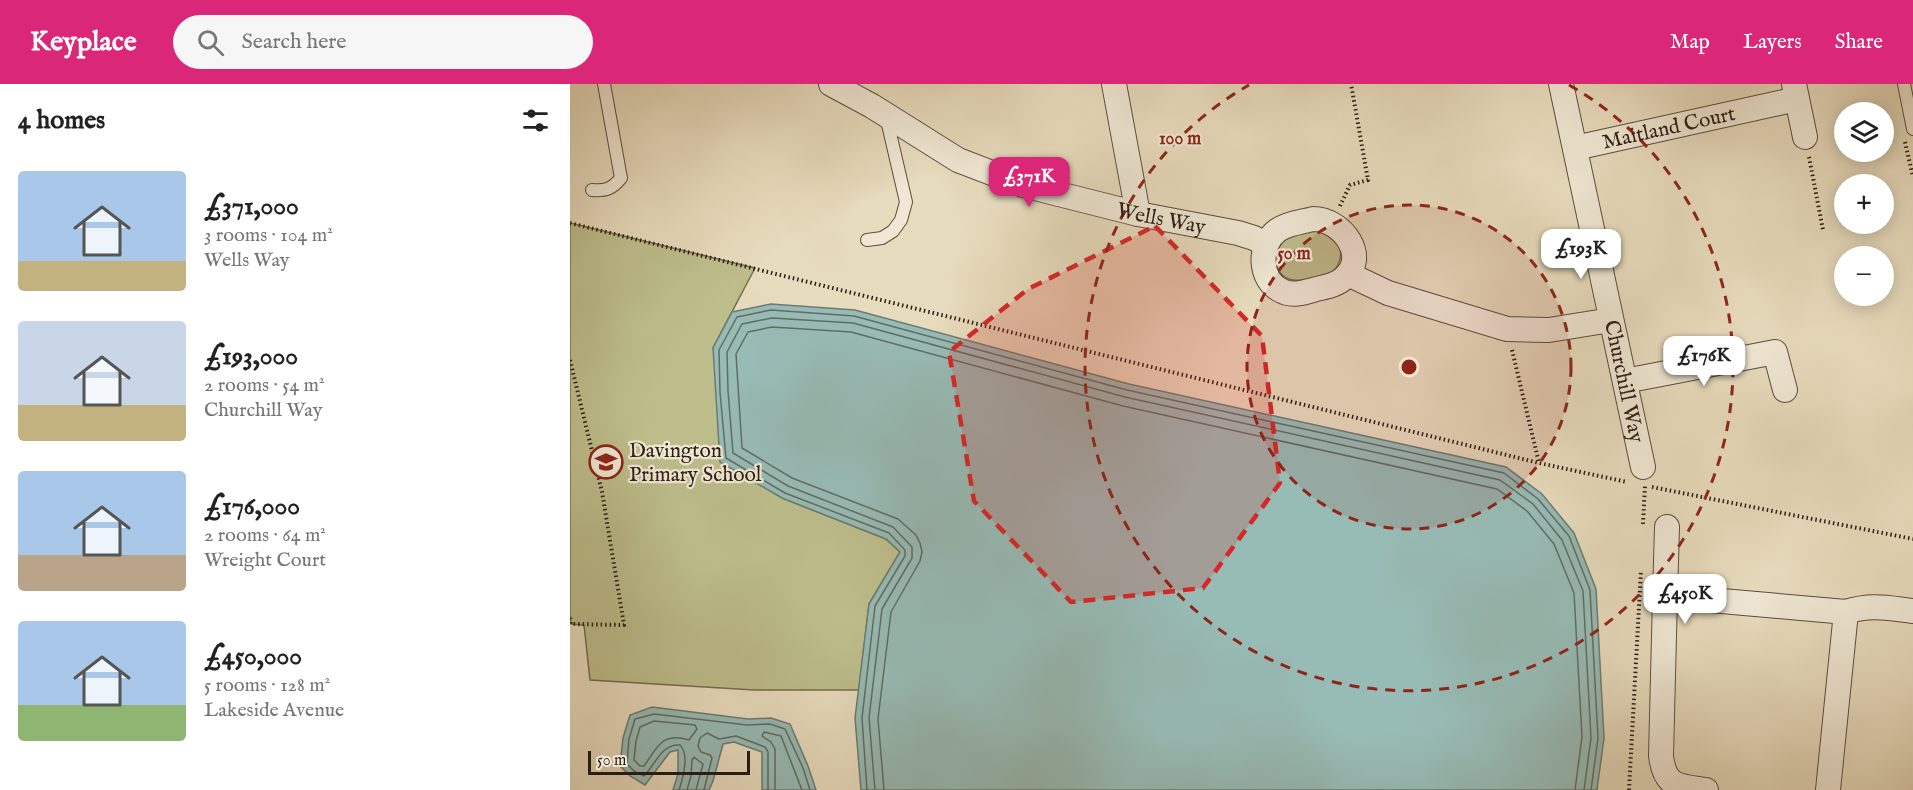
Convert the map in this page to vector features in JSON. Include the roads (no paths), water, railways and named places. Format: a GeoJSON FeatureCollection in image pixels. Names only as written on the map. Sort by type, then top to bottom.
{"type":"FeatureCollection","features":[{"type":"Feature","properties":{"kind":"street","name":"Wells Way"},"geometry":{"type":"LineString","coordinates":[[831,84],[958,160],[1023,185],[1137,214],[1238,233],[1266,245]]}},
{"type":"Feature","properties":{"kind":"street"},"geometry":{"type":"LineString","coordinates":[[1114,84],[1137,214]]}},
{"type":"Feature","properties":{"kind":"street","name":"Churchill Way"},"geometry":{"type":"LineString","coordinates":[[1561,84],[1644,476]]}},
{"type":"Feature","properties":{"kind":"street","name":"Maitland Court"},"geometry":{"type":"LineString","coordinates":[[1575,148],[1796,91],[1804,137]]}},
{"type":"Feature","properties":{"kind":"street"},"geometry":{"type":"LineString","coordinates":[[1313,219],[1323,219],[1343,232],[1352,247],[1353,261],[1348,274],[1335,284],[1292,294],[1274,286],[1265,272],[1263,253],[1266,245],[1277,230],[1313,219]]}},
{"type":"Feature","properties":{"kind":"street"},"geometry":{"type":"LineString","coordinates":[[1348,274],[1388,293],[1507,329],[1549,330],[1611,320]]}},
{"type":"Feature","properties":{"kind":"street"},"geometry":{"type":"LineString","coordinates":[[1625,381],[1775,352],[1785,390]]}},
{"type":"Feature","properties":{"kind":"street"},"geometry":{"type":"LineString","coordinates":[[1667,527],[1662,767],[1664,775],[1671,782],[1680,786],[1706,790]]}},
{"type":"Feature","properties":{"kind":"street"},"geometry":{"type":"LineString","coordinates":[[1665,596],[1846,612],[1869,606],[1913,611]]}},
{"type":"Feature","properties":{"kind":"street"},"geometry":{"type":"LineString","coordinates":[[1828,790],[1846,612]]}},
{"type":"Feature","properties":{"kind":"lane"},"geometry":{"type":"LineString","coordinates":[[592,190],[605,191],[615,186],[621,178],[604,84]]}},
{"type":"Feature","properties":{"kind":"lane"},"geometry":{"type":"LineString","coordinates":[[1904,84],[1913,129]]}},
{"type":"Feature","properties":{"kind":"lane"},"geometry":{"type":"LineString","coordinates":[[867,240],[882,238],[893,231],[901,220],[906,202],[886,115]]}},
{"type":"Feature","properties":{"kind":"water"},"geometry":{"type":"Polygon","coordinates":[[[771,304],[855,310],[1129,384],[1506,467],[1542,494],[1574,533],[1596,589],[1604,738],[1597,790],[861,790],[855,718],[869,604],[900,552],[886,539],[782,498],[720,462],[713,348],[732,312],[771,304]]]}},
{"type":"Feature","properties":{"kind":"water"},"geometry":{"type":"Polygon","coordinates":[[[652,707],[748,719],[771,718],[790,724],[816,790],[762,790],[762,752],[734,742],[723,744],[709,790],[673,790],[678,774],[678,750],[670,752],[645,785],[630,776],[620,766],[623,738],[630,715],[652,707]]]}},
{"type":"Feature","properties":{"kind":"place","name":"Davington Primary School"},"geometry":{"type":"Point","coordinates":[606,462]}}]}
